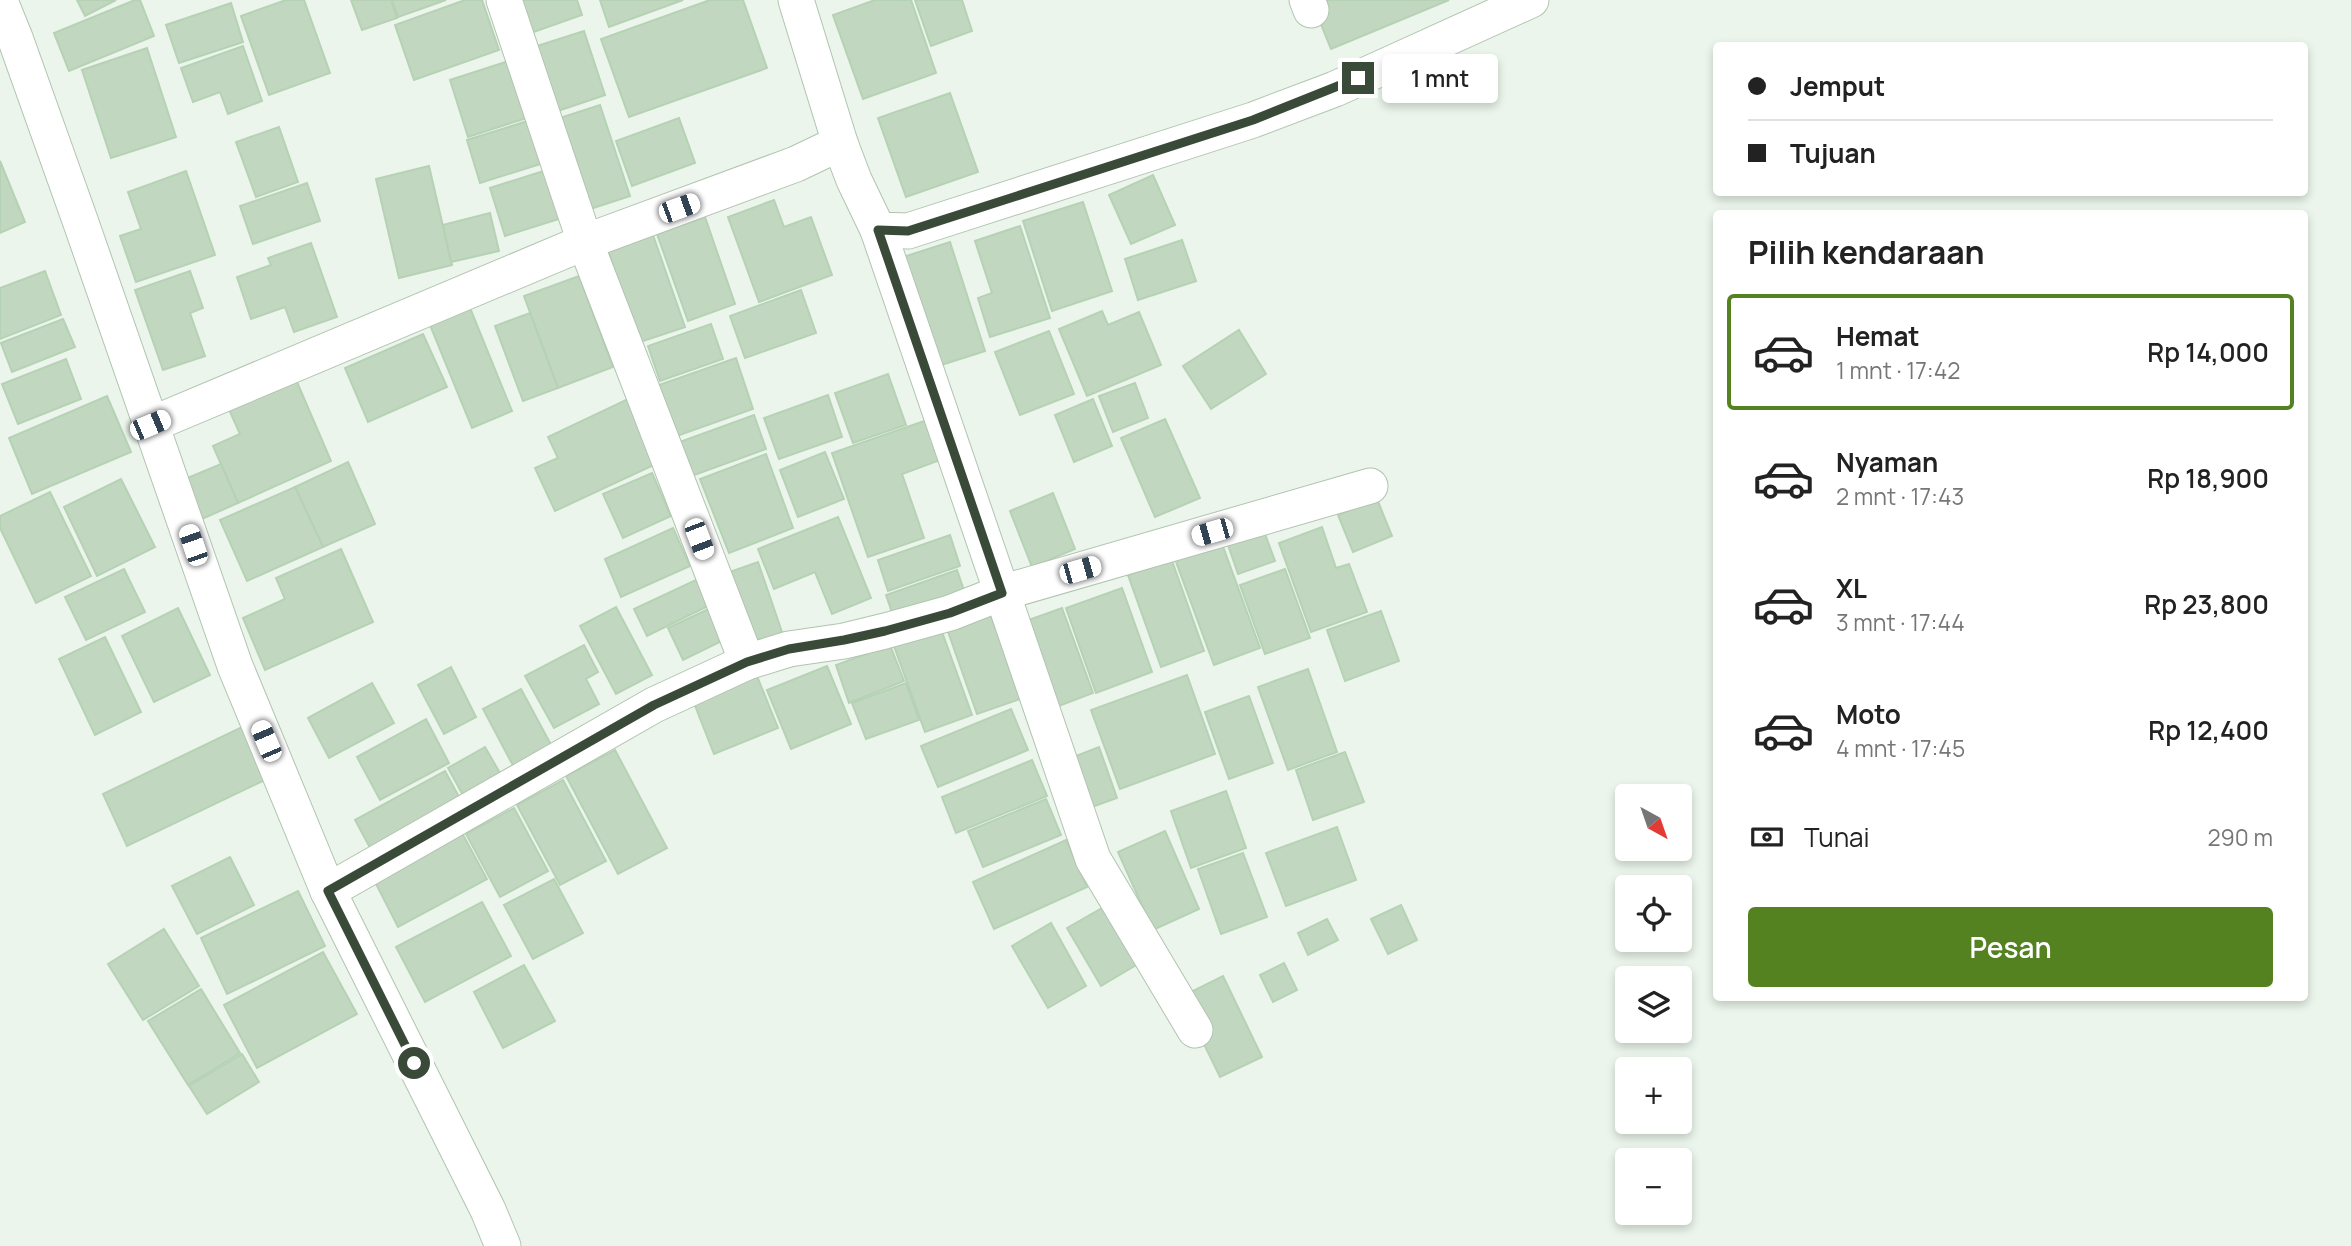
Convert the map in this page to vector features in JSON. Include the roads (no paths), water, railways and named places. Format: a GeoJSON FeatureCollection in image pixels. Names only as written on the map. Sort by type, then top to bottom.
{"type":"FeatureCollection","features":[{"type":"Feature","properties":{"kind":"street"},"geometry":{"type":"LineString","coordinates":[[504,0],[585,242],[747,662]]}},
{"type":"Feature","properties":{"kind":"street"},"geometry":{"type":"LineString","coordinates":[[796,0],[840,143],[878,230],[1093,859],[1195,1030]]}},
{"type":"Feature","properties":{"kind":"street"},"geometry":{"type":"LineString","coordinates":[[878,230],[908,231],[1253,120],[1335,89],[1531,0]]}},
{"type":"Feature","properties":{"kind":"street"},"geometry":{"type":"LineString","coordinates":[[0,1],[64,174],[235,666],[328,891],[488,1210],[503,1246]]}},
{"type":"Feature","properties":{"kind":"street"},"geometry":{"type":"LineString","coordinates":[[150,425],[585,242],[796,164],[840,143]]}},
{"type":"Feature","properties":{"kind":"street"},"geometry":{"type":"LineString","coordinates":[[328,891],[654,705],[747,662],[789,649],[885,631],[950,613],[1002,593],[1370,486]]}}]}
